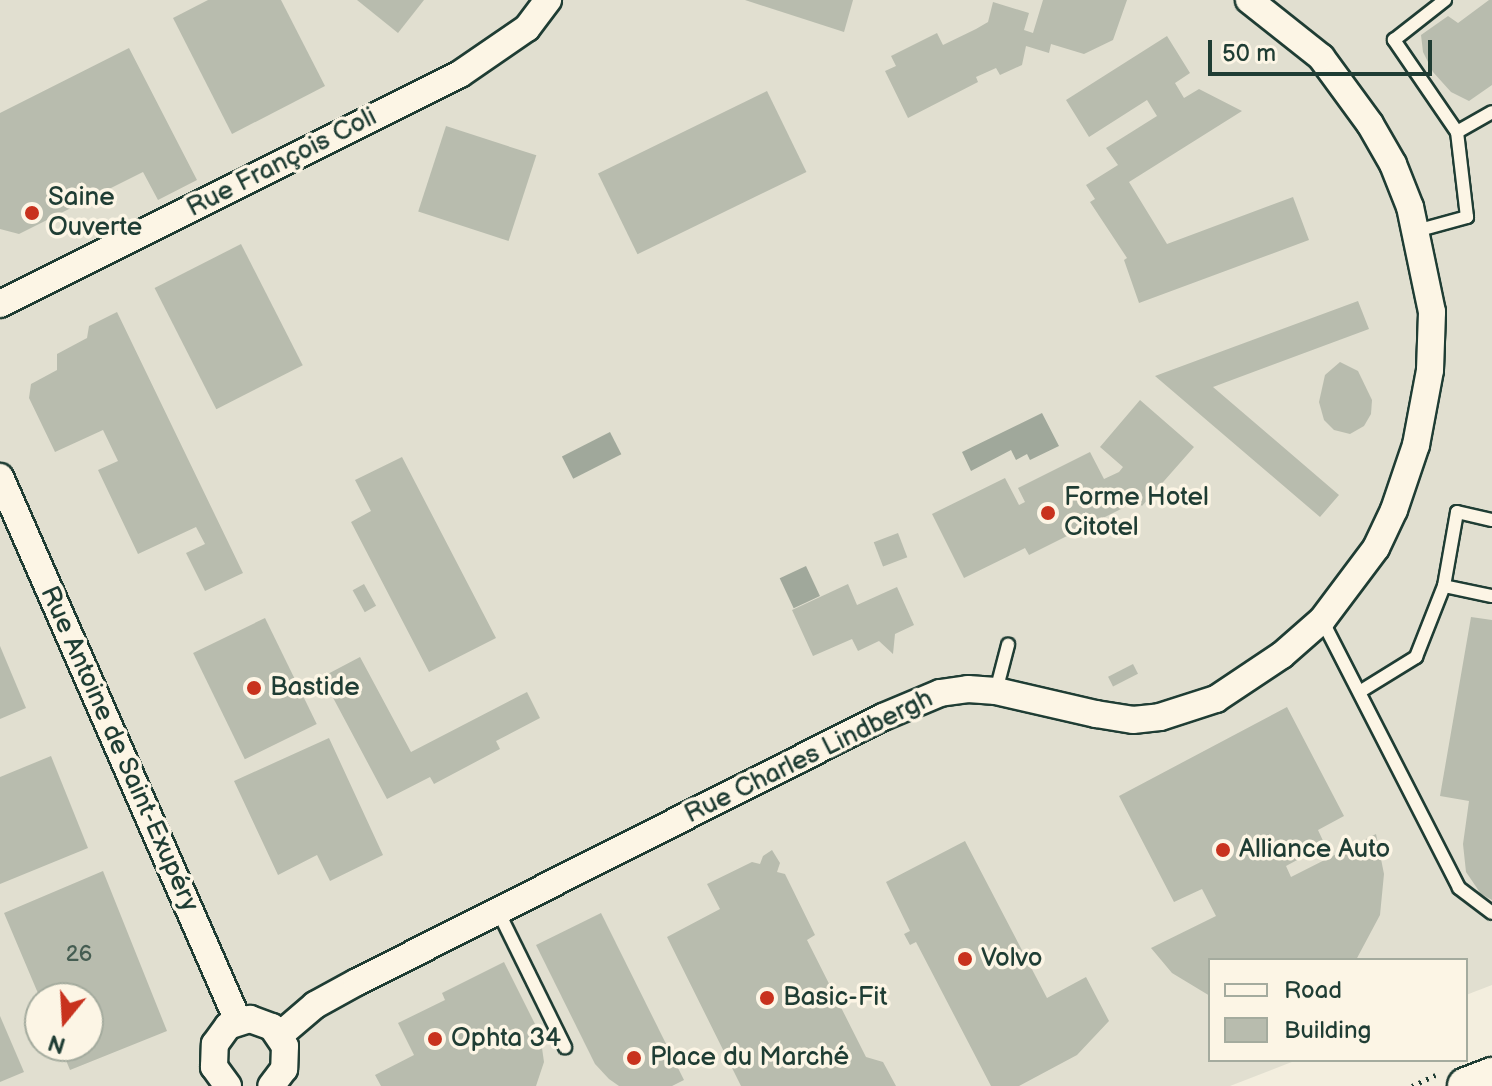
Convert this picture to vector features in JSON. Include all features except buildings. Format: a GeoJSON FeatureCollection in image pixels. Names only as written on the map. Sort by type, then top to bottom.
{"type":"FeatureCollection","features":[{"type":"Feature","properties":{"kind":"main road"},"geometry":{"type":"LineString","coordinates":[[1466,1086],[1492,1076]]}},
{"type":"Feature","properties":{"kind":"street","name":"Rue François Coli"},"geometry":{"type":"LineString","coordinates":[[0,304],[460,74],[527,28],[548,0]]}},
{"type":"Feature","properties":{"kind":"street","name":"Rue Charles Lindbergh"},"geometry":{"type":"LineString","coordinates":[[280,1035],[315,1005],[883,717],[940,693],[968,689],[996,691],[1133,720],[1160,717],[1216,699],[1282,655],[1322,620],[1385,530],[1416,445],[1430,370],[1432,312],[1416,231],[1393,164],[1363,113],[1321,57],[1249,0]]}},
{"type":"Feature","properties":{"kind":"street","name":"Rue Antoine de Saint-Exupéry"},"geometry":{"type":"LineString","coordinates":[[0,477],[238,1021]]}},
{"type":"Feature","properties":{"kind":"street"},"geometry":{"type":"LineString","coordinates":[[216,1083],[215,1044],[228,1026],[238,1021],[261,1021],[280,1035],[286,1058],[284,1069],[271,1086]]}},
{"type":"Feature","properties":{"kind":"lane"},"geometry":{"type":"LineString","coordinates":[[1416,231],[1467,217],[1457,132],[1394,40],[1445,0]]}},
{"type":"Feature","properties":{"kind":"lane"},"geometry":{"type":"LineString","coordinates":[[1457,132],[1492,112]]}},
{"type":"Feature","properties":{"kind":"lane"},"geometry":{"type":"LineString","coordinates":[[1361,691],[1416,657],[1444,586],[1457,512],[1492,520]]}},
{"type":"Feature","properties":{"kind":"lane"},"geometry":{"type":"LineString","coordinates":[[1444,586],[1492,596]]}},
{"type":"Feature","properties":{"kind":"lane"},"geometry":{"type":"LineString","coordinates":[[1322,620],[1361,691],[1459,888],[1492,913]]}},
{"type":"Feature","properties":{"kind":"lane"},"geometry":{"type":"LineString","coordinates":[[996,691],[1008,645]]}},
{"type":"Feature","properties":{"kind":"lane"},"geometry":{"type":"LineString","coordinates":[[498,911],[565,1047]]}},
{"type":"Feature","properties":{"kind":"shaded area"},"geometry":{"type":"Polygon","coordinates":[[[0,0],[1492,0],[1492,985],[1468,994],[1468,958],[1208,958],[1208,1062],[1292,1062],[1230,1086],[0,1086],[0,0]]]}},
{"type":"Feature","properties":{"kind":"shaded area"},"geometry":{"type":"Polygon","coordinates":[[[1042,413],[1059,446],[1030,460],[1027,454],[1016,460],[1011,450],[971,471],[962,452],[1042,413]]]}},
{"type":"Feature","properties":{"kind":"shaded area"},"geometry":{"type":"Polygon","coordinates":[[[610,432],[621,454],[573,479],[562,457],[610,432]]]}},
{"type":"Feature","properties":{"kind":"shaded area"},"geometry":{"type":"Polygon","coordinates":[[[806,566],[820,596],[794,608],[780,578],[806,566]]]}},
{"type":"Feature","properties":{"kind":"place","name":"Saine Ouverte"},"geometry":{"type":"Point","coordinates":[32,213]}},
{"type":"Feature","properties":{"kind":"place","name":"Forme Hotel Citotel"},"geometry":{"type":"Point","coordinates":[1048,513]}},
{"type":"Feature","properties":{"kind":"place","name":"Bastide"},"geometry":{"type":"Point","coordinates":[254,688]}},
{"type":"Feature","properties":{"kind":"place","name":"Alliance Auto"},"geometry":{"type":"Point","coordinates":[1223,850]}},
{"type":"Feature","properties":{"kind":"place","name":"Volvo"},"geometry":{"type":"Point","coordinates":[965,959]}},
{"type":"Feature","properties":{"kind":"place","name":"Basic-Fit"},"geometry":{"type":"Point","coordinates":[767,998]}},
{"type":"Feature","properties":{"kind":"place","name":"Ophta 34"},"geometry":{"type":"Point","coordinates":[435,1039]}},
{"type":"Feature","properties":{"kind":"place","name":"Place du Marché"},"geometry":{"type":"Point","coordinates":[634,1058]}}]}
